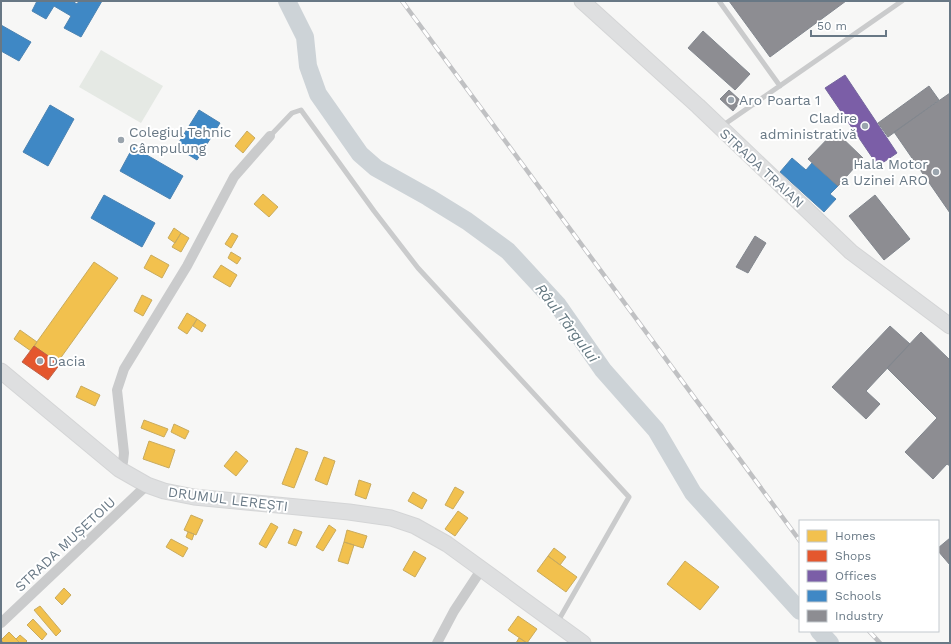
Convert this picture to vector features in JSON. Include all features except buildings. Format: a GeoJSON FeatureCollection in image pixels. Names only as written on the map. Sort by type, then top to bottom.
{"type":"FeatureCollection","features":[{"type":"Feature","properties":{"kind":"main road","name":"STRADA TRAIAN"},"geometry":{"type":"LineString","coordinates":[[582,1],[720,127],[851,252],[950,326]]}},
{"type":"Feature","properties":{"kind":"main road","name":"DRUMUL LEREȘTI"},"geometry":{"type":"LineString","coordinates":[[1,371],[119,469],[147,485],[181,495],[350,512],[400,520],[428,532],[447,544],[583,643]]}},
{"type":"Feature","properties":{"kind":"street"},"geometry":{"type":"LineString","coordinates":[[119,469],[124,453],[117,390],[124,369],[187,266],[234,177],[270,136]]}},
{"type":"Feature","properties":{"kind":"street","name":"STRADA MUȘETOIU"},"geometry":{"type":"LineString","coordinates":[[1,623],[147,485]]}},
{"type":"Feature","properties":{"kind":"street"},"geometry":{"type":"LineString","coordinates":[[437,643],[454,611],[481,570]]}},
{"type":"Feature","properties":{"kind":"lane"},"geometry":{"type":"LineString","coordinates":[[719,1],[780,86]]}},
{"type":"Feature","properties":{"kind":"lane"},"geometry":{"type":"LineString","coordinates":[[720,127],[902,1]]}},
{"type":"Feature","properties":{"kind":"lane"},"geometry":{"type":"LineString","coordinates":[[270,136],[292,113],[301,110],[374,211],[418,268],[629,497],[557,624]]}},
{"type":"Feature","properties":{"kind":"shaded area"},"geometry":{"type":"Polygon","coordinates":[[[101,50],[163,86],[141,123],[79,87],[101,50]]]}},
{"type":"Feature","properties":{"kind":"waterway","name":"Râul Târgului"},"geometry":{"type":"LineString","coordinates":[[287,1],[305,37],[308,66],[318,94],[360,154],[376,168],[467,221],[508,251],[557,304],[603,370],[656,430],[693,493],[799,610]]}},
{"type":"Feature","properties":{"kind":"waterway","name":"Râul Târgului"},"geometry":{"type":"LineString","coordinates":[[820,632],[830,643]]}},
{"type":"Feature","properties":{"kind":"railway"},"geometry":{"type":"LineString","coordinates":[[402,1],[799,540]]}},
{"type":"Feature","properties":{"kind":"railway"},"geometry":{"type":"LineString","coordinates":[[870,632],[880,643]]}},
{"type":"Feature","properties":{"kind":"place","name":"Aro Poarta 1"},"geometry":{"type":"Point","coordinates":[731,100]}},
{"type":"Feature","properties":{"kind":"place","name":"Cladire administrativă"},"geometry":{"type":"Point","coordinates":[865,126]}},
{"type":"Feature","properties":{"kind":"place","name":"Colegiul Tehnic Câmpulung"},"geometry":{"type":"Point","coordinates":[121,140]}},
{"type":"Feature","properties":{"kind":"place","name":"Hala Motor a Uzinei ARO"},"geometry":{"type":"Point","coordinates":[936,172]}},
{"type":"Feature","properties":{"kind":"place","name":"Dacia"},"geometry":{"type":"Point","coordinates":[40,361]}}]}
